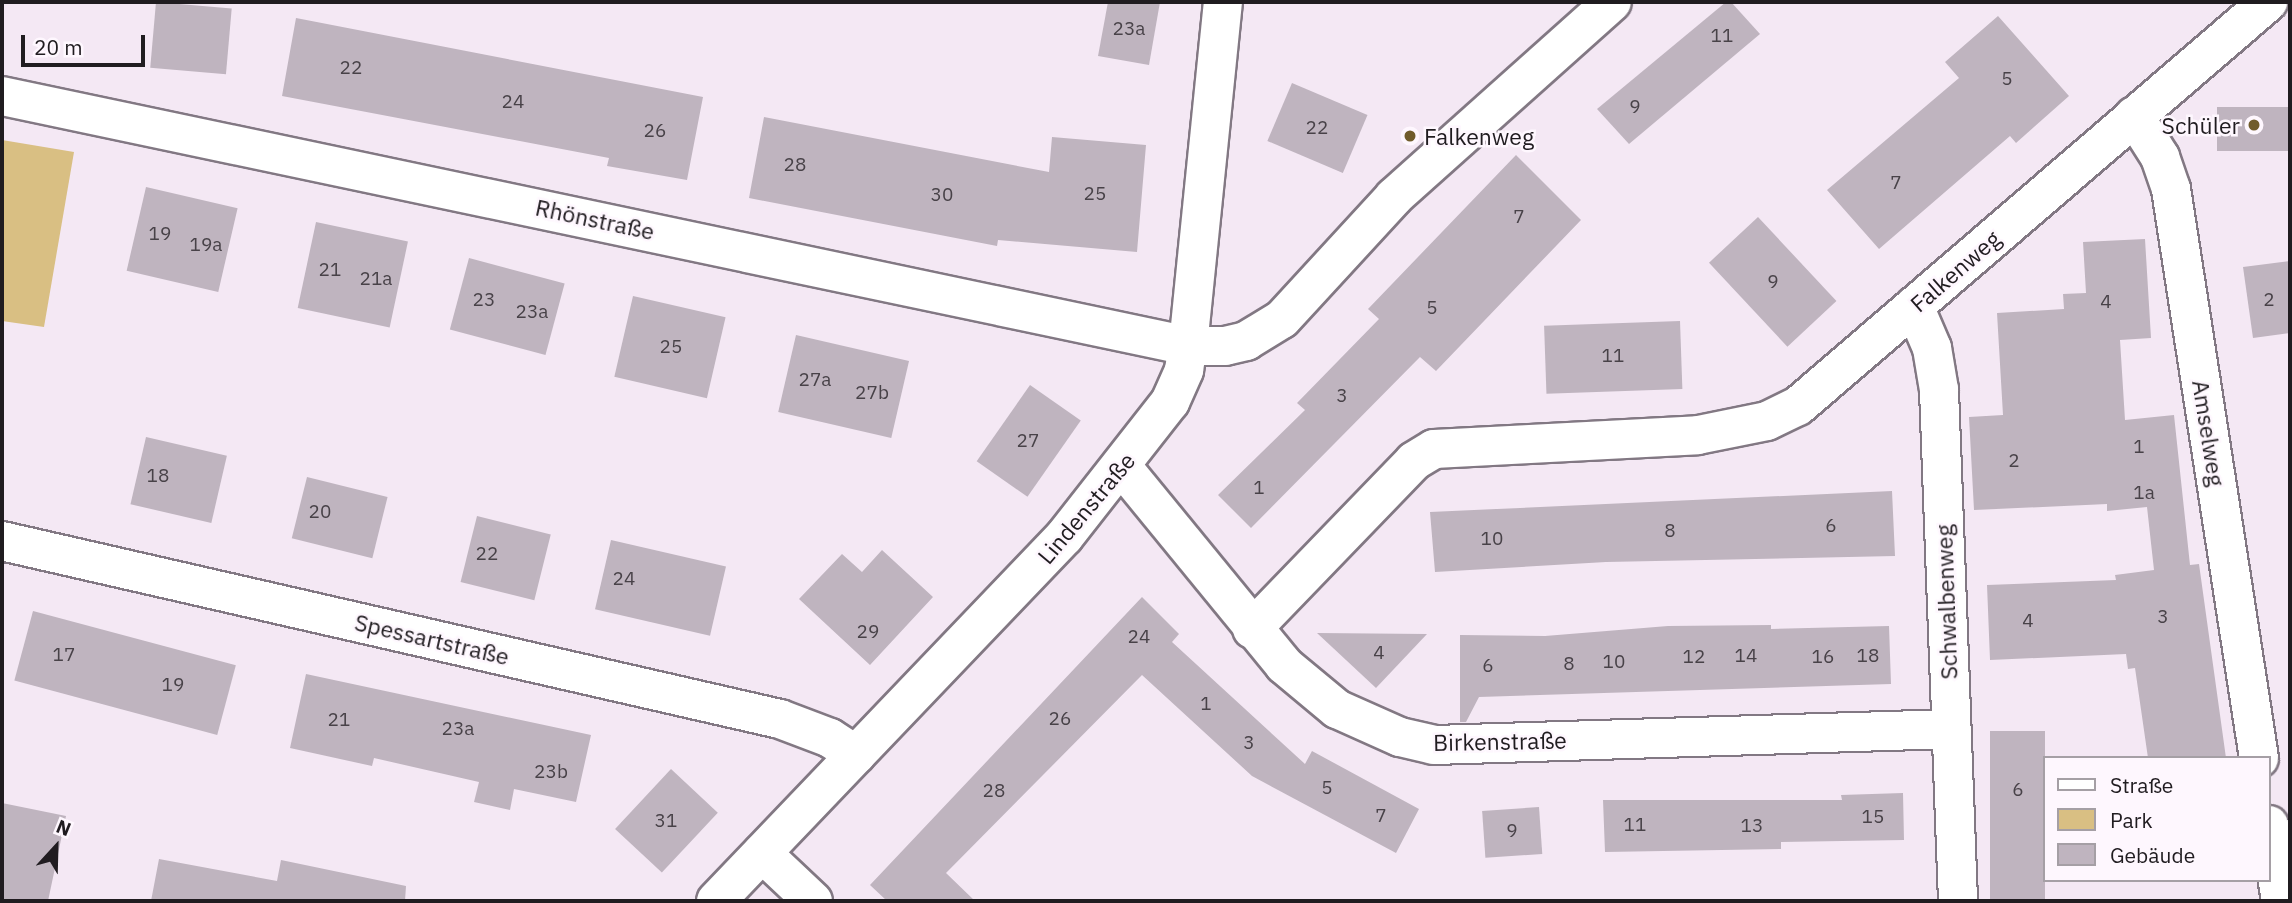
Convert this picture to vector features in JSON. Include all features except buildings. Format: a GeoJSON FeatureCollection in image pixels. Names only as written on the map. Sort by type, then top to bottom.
{"type":"FeatureCollection","features":[{"type":"Feature","properties":{"kind":"street","name":"Lindenstraße"},"geometry":{"type":"LineString","coordinates":[[716,901],[1064,537],[1123,468],[1170,402],[1184,370],[1188,346],[1223,2]]}},
{"type":"Feature","properties":{"kind":"street","name":"Rhönstraße"},"geometry":{"type":"LineString","coordinates":[[2,96],[1188,346],[1236,344],[1282,319],[1394,197],[1612,2]]}},
{"type":"Feature","properties":{"kind":"street","name":"Falkenweg"},"geometry":{"type":"LineString","coordinates":[[1252,629],[1414,461],[1434,449],[1698,435],[1767,421],[1798,406],[2268,2]]}},
{"type":"Feature","properties":{"kind":"street","name":"Amselweg"},"geometry":{"type":"LineString","coordinates":[[2134,116],[2160,157],[2171,189],[2259,756]]}},
{"type":"Feature","properties":{"kind":"street","name":"Schwalbenweg"},"geometry":{"type":"LineString","coordinates":[[1914,306],[1932,348],[1939,390],[1958,901]]}},
{"type":"Feature","properties":{"kind":"street","name":"Birkenstraße"},"geometry":{"type":"LineString","coordinates":[[1123,468],[1284,665],[1337,709],[1368,725],[1434,745],[1951,729]]}},
{"type":"Feature","properties":{"kind":"street","name":"Spessartstraße"},"geometry":{"type":"LineString","coordinates":[[2,541],[780,719],[830,738],[856,755]]}},
{"type":"Feature","properties":{"kind":"street"},"geometry":{"type":"LineString","coordinates":[[2271,838],[2281,901]]}},
{"type":"Feature","properties":{"kind":"street"},"geometry":{"type":"LineString","coordinates":[[762,853],[813,901]]}},
{"type":"Feature","properties":{"kind":"green space"},"geometry":{"type":"Polygon","coordinates":[[[2,140],[74,152],[44,327],[2,321],[2,140]]]}},
{"type":"Feature","properties":{"kind":"place","name":"Schüler"},"geometry":{"type":"Point","coordinates":[2254,125]}},
{"type":"Feature","properties":{"kind":"place","name":"Falkenweg"},"geometry":{"type":"Point","coordinates":[1410,136]}}]}
